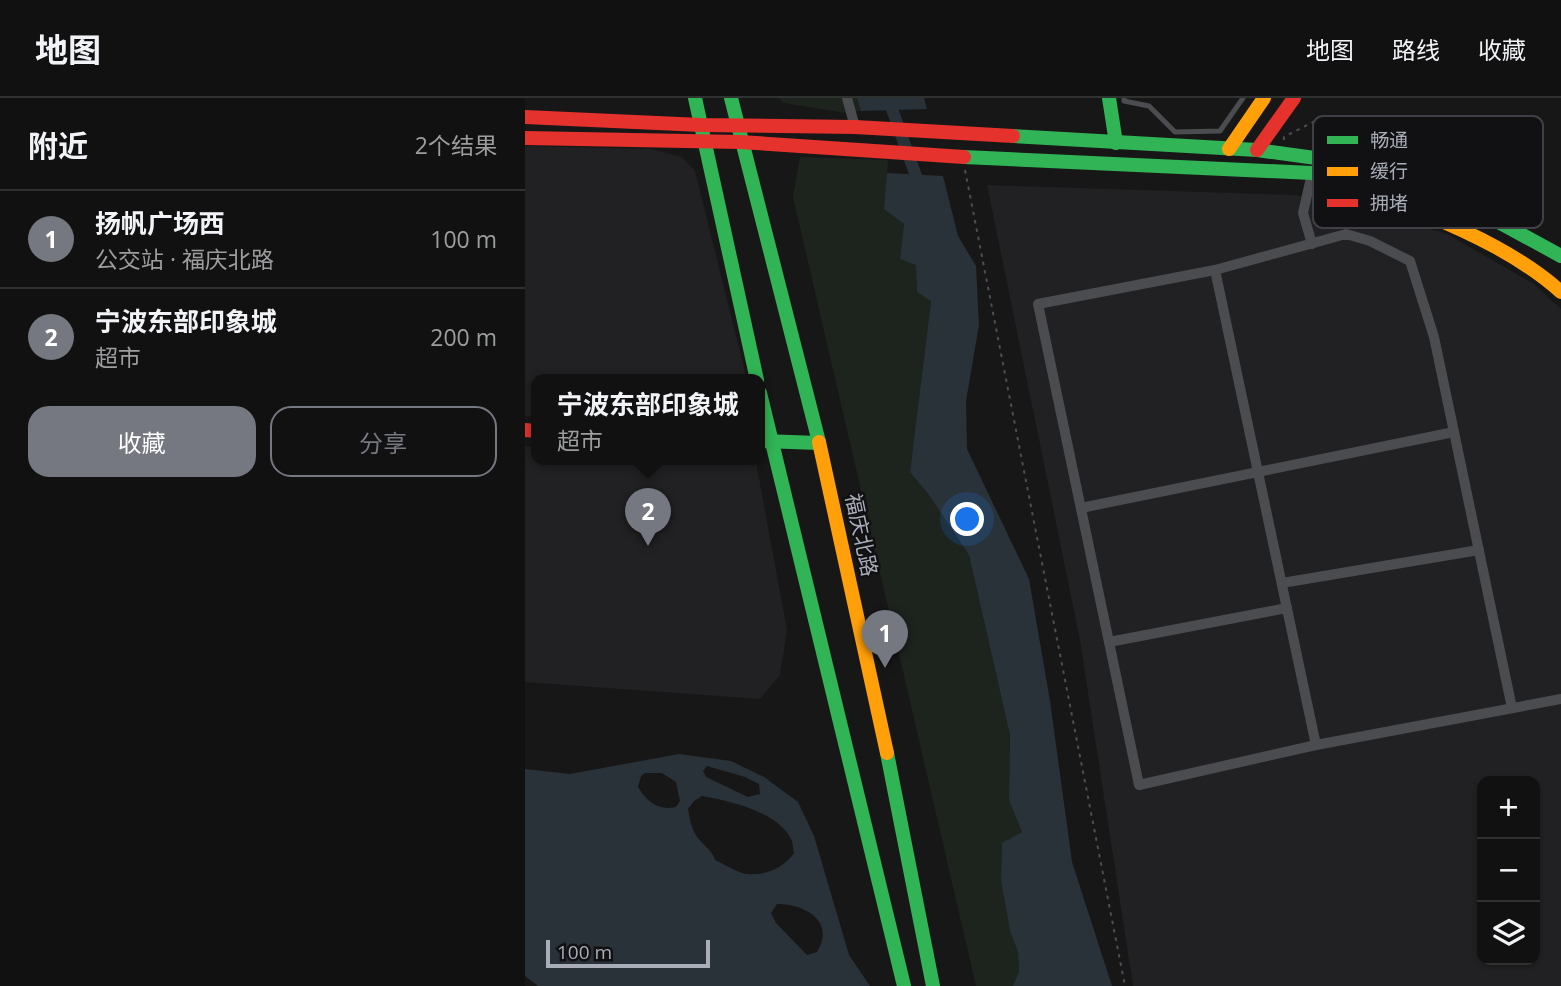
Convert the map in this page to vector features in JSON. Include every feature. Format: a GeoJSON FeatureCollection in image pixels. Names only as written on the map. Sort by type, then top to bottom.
{"type":"FeatureCollection","features":[{"type":"Feature","properties":{"kind":"main road"},"geometry":{"type":"LineString","coordinates":[[695,98],[756,374]]}},
{"type":"Feature","properties":{"kind":"main road","name":"福庆北路"},"geometry":{"type":"LineString","coordinates":[[731,98],[740,142],[819,443],[876,699],[933,986]]}},
{"type":"Feature","properties":{"kind":"main road"},"geometry":{"type":"LineString","coordinates":[[1109,98],[1116,143]]}},
{"type":"Feature","properties":{"kind":"main road"},"geometry":{"type":"LineString","coordinates":[[1229,149],[1264,98]]}},
{"type":"Feature","properties":{"kind":"main road"},"geometry":{"type":"LineString","coordinates":[[1257,150],[1294,98]]}},
{"type":"Feature","properties":{"kind":"main road"},"geometry":{"type":"LineString","coordinates":[[525,117],[701,125],[855,127],[1257,150],[1313,158]]}},
{"type":"Feature","properties":{"kind":"main road"},"geometry":{"type":"LineString","coordinates":[[525,138],[740,142],[1312,173]]}},
{"type":"Feature","properties":{"kind":"main road"},"geometry":{"type":"LineString","coordinates":[[1459,228],[1541,274],[1561,291]]}},
{"type":"Feature","properties":{"kind":"main road"},"geometry":{"type":"LineString","coordinates":[[1510,228],[1561,256]]}},
{"type":"Feature","properties":{"kind":"main road"},"geometry":{"type":"LineString","coordinates":[[819,443],[765,441],[904,986]]}},
{"type":"Feature","properties":{"kind":"street"},"geometry":{"type":"LineString","coordinates":[[847,98],[855,127]]}},
{"type":"Feature","properties":{"kind":"street"},"geometry":{"type":"LineString","coordinates":[[1312,173],[1303,213],[1312,244]]}},
{"type":"Feature","properties":{"kind":"street"},"geometry":{"type":"LineString","coordinates":[[1512,709],[1434,337],[1410,261],[1370,241],[1346,234],[1215,270],[1038,304],[1139,785],[1317,745],[1512,709],[1561,699]]}},
{"type":"Feature","properties":{"kind":"street"},"geometry":{"type":"LineString","coordinates":[[1215,270],[1317,745]]}},
{"type":"Feature","properties":{"kind":"street"},"geometry":{"type":"LineString","coordinates":[[1081,508],[1454,432]]}},
{"type":"Feature","properties":{"kind":"street"},"geometry":{"type":"LineString","coordinates":[[1282,583],[1479,550]]}},
{"type":"Feature","properties":{"kind":"street"},"geometry":{"type":"LineString","coordinates":[[1109,642],[1287,608]]}},
{"type":"Feature","properties":{"kind":"lane"},"geometry":{"type":"LineString","coordinates":[[1124,98],[1124,101],[1149,106],[1175,132],[1220,131],[1240,101],[1234,98]]}},
{"type":"Feature","properties":{"kind":"path"},"geometry":{"type":"LineString","coordinates":[[963,156],[1125,986]]}},
{"type":"Feature","properties":{"kind":"shaded area"},"geometry":{"type":"Polygon","coordinates":[[[779,98],[857,98],[861,111],[846,113],[784,103],[779,98]]]}},
{"type":"Feature","properties":{"kind":"shaded area"},"geometry":{"type":"Polygon","coordinates":[[[857,98],[924,98],[927,109],[861,111],[857,98]]]}},
{"type":"Feature","properties":{"kind":"shaded area"},"geometry":{"type":"Polygon","coordinates":[[[525,146],[651,149],[682,157],[695,171],[746,374],[531,374],[531,417],[525,416],[525,146]]]}},
{"type":"Feature","properties":{"kind":"shaded area"},"geometry":{"type":"Polygon","coordinates":[[[800,157],[888,160],[885,209],[904,224],[900,259],[916,264],[917,292],[931,300],[910,472],[929,495],[969,555],[1010,735],[1009,800],[1022,832],[1002,844],[1001,880],[1010,931],[1018,952],[1019,972],[1013,986],[976,986],[793,197],[800,157]]]}},
{"type":"Feature","properties":{"kind":"shaded area"},"geometry":{"type":"Polygon","coordinates":[[[887,173],[943,176],[958,236],[976,266],[979,325],[966,401],[967,449],[1029,579],[1050,701],[1072,862],[1112,986],[1013,986],[1019,972],[1018,952],[1010,931],[1001,880],[1002,843],[1022,832],[1009,800],[1010,735],[969,555],[929,495],[910,472],[931,301],[917,292],[916,265],[900,259],[904,224],[884,209],[887,173]]]}},
{"type":"Feature","properties":{"kind":"shaded area"},"geometry":{"type":"Polygon","coordinates":[[[987,185],[1296,195],[1313,198],[1313,228],[1427,228],[1447,234],[1534,284],[1561,309],[1561,986],[1133,986],[1080,640],[987,185]]]}},
{"type":"Feature","properties":{"kind":"shaded area"},"geometry":{"type":"Polygon","coordinates":[[[525,446],[531,447],[531,465],[757,465],[787,630],[780,675],[760,699],[525,682],[525,446]]]}},
{"type":"Feature","properties":{"kind":"shaded area"},"geometry":{"type":"Polygon","coordinates":[[[679,754],[731,761],[764,777],[798,802],[814,836],[849,955],[870,986],[538,986],[525,976],[525,769],[570,774],[679,754]],[[707,766],[703,771],[706,777],[748,797],[760,794],[759,784],[745,777],[707,766]],[[645,773],[641,776],[638,787],[649,801],[664,808],[676,807],[680,801],[676,782],[662,773],[645,773]],[[702,796],[688,809],[692,827],[715,860],[742,873],[760,874],[779,867],[794,853],[791,839],[783,828],[763,814],[738,804],[702,796]],[[777,904],[771,913],[776,923],[807,955],[817,952],[823,931],[815,916],[798,907],[777,904]]]}},
{"type":"Feature","properties":{"kind":"waterway"},"geometry":{"type":"LineString","coordinates":[[888,98],[921,190]]}},
{"type":"Feature","properties":{"kind":"traffic: fast"},"geometry":{"type":"LineString","coordinates":[[695,98],[756,374]]}},
{"type":"Feature","properties":{"kind":"traffic: fast"},"geometry":{"type":"LineString","coordinates":[[731,98],[819,442]]}},
{"type":"Feature","properties":{"kind":"traffic: fast"},"geometry":{"type":"LineString","coordinates":[[1109,98],[1116,143]]}},
{"type":"Feature","properties":{"kind":"traffic: fast"},"geometry":{"type":"LineString","coordinates":[[1013,136],[1257,150],[1313,158]]}},
{"type":"Feature","properties":{"kind":"traffic: fast"},"geometry":{"type":"LineString","coordinates":[[964,157],[1313,173]]}},
{"type":"Feature","properties":{"kind":"traffic: fast"},"geometry":{"type":"LineString","coordinates":[[1510,228],[1561,256]]}},
{"type":"Feature","properties":{"kind":"traffic: fast"},"geometry":{"type":"LineString","coordinates":[[765,414],[904,986]]}},
{"type":"Feature","properties":{"kind":"traffic: fast"},"geometry":{"type":"LineString","coordinates":[[765,441],[819,443]]}},
{"type":"Feature","properties":{"kind":"traffic: fast"},"geometry":{"type":"LineString","coordinates":[[887,753],[933,986]]}},
{"type":"Feature","properties":{"kind":"traffic: slow"},"geometry":{"type":"LineString","coordinates":[[1229,149],[1264,98]]}},
{"type":"Feature","properties":{"kind":"traffic: slow"},"geometry":{"type":"LineString","coordinates":[[1457,228],[1530,268],[1561,292]]}},
{"type":"Feature","properties":{"kind":"traffic: slow"},"geometry":{"type":"LineString","coordinates":[[819,442],[887,753]]}},
{"type":"Feature","properties":{"kind":"traffic: jam"},"geometry":{"type":"LineString","coordinates":[[1257,150],[1294,98]]}},
{"type":"Feature","properties":{"kind":"traffic: jam"},"geometry":{"type":"LineString","coordinates":[[525,117],[701,125],[855,127],[1013,136]]}},
{"type":"Feature","properties":{"kind":"traffic: jam"},"geometry":{"type":"LineString","coordinates":[[525,138],[740,142],[964,157]]}},
{"type":"Feature","properties":{"kind":"traffic: jam"},"geometry":{"type":"LineString","coordinates":[[525,430],[531,431]]}},
{"type":"Feature","properties":{"kind":"place","name":"宁波东部印象城"},"geometry":{"type":"Point","coordinates":[648,546]}},
{"type":"Feature","properties":{"kind":"place","name":"扬帆广场西"},"geometry":{"type":"Point","coordinates":[885,668]}}]}
